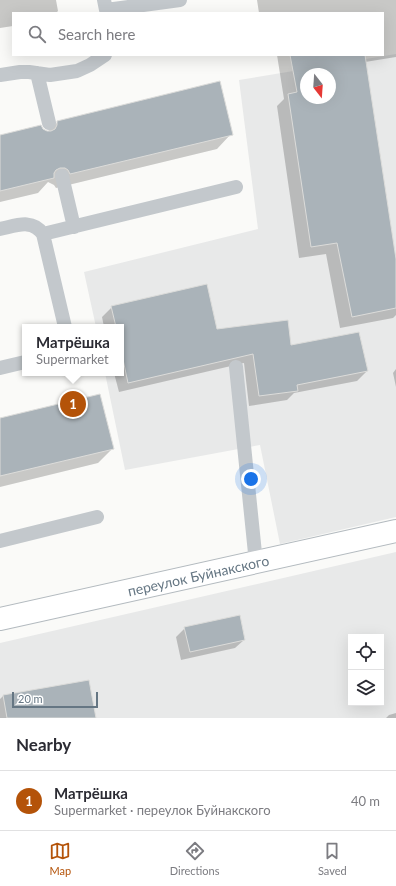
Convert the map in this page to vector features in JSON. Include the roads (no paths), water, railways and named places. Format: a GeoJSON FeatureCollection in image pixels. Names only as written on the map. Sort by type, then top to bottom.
{"type":"FeatureCollection","features":[{"type":"Feature","properties":{"kind":"street","name":"переулок Буйнакского"},"geometry":{"type":"LineString","coordinates":[[0,619],[396,531]]}},
{"type":"Feature","properties":{"kind":"lane"},"geometry":{"type":"LineString","coordinates":[[104,0],[106,10],[180,0]]}},
{"type":"Feature","properties":{"kind":"lane"},"geometry":{"type":"LineString","coordinates":[[0,75],[20,72],[50,75],[77,71],[104,56]]}},
{"type":"Feature","properties":{"kind":"lane"},"geometry":{"type":"LineString","coordinates":[[37,73],[49,123]]}},
{"type":"Feature","properties":{"kind":"lane"},"geometry":{"type":"LineString","coordinates":[[62,176],[74,227]]}},
{"type":"Feature","properties":{"kind":"lane"},"geometry":{"type":"LineString","coordinates":[[42,234],[236,187]]}},
{"type":"Feature","properties":{"kind":"lane"},"geometry":{"type":"LineString","coordinates":[[0,229],[22,224],[30,224],[40,230],[64,324]]}},
{"type":"Feature","properties":{"kind":"lane"},"geometry":{"type":"LineString","coordinates":[[0,368],[22,363]]}},
{"type":"Feature","properties":{"kind":"lane"},"geometry":{"type":"LineString","coordinates":[[236,367],[256,562]]}},
{"type":"Feature","properties":{"kind":"lane"},"geometry":{"type":"LineString","coordinates":[[0,541],[97,517]]}},
{"type":"Feature","properties":{"kind":"place","name":"Матрёшка"},"geometry":{"type":"Point","coordinates":[73,404]}}]}
